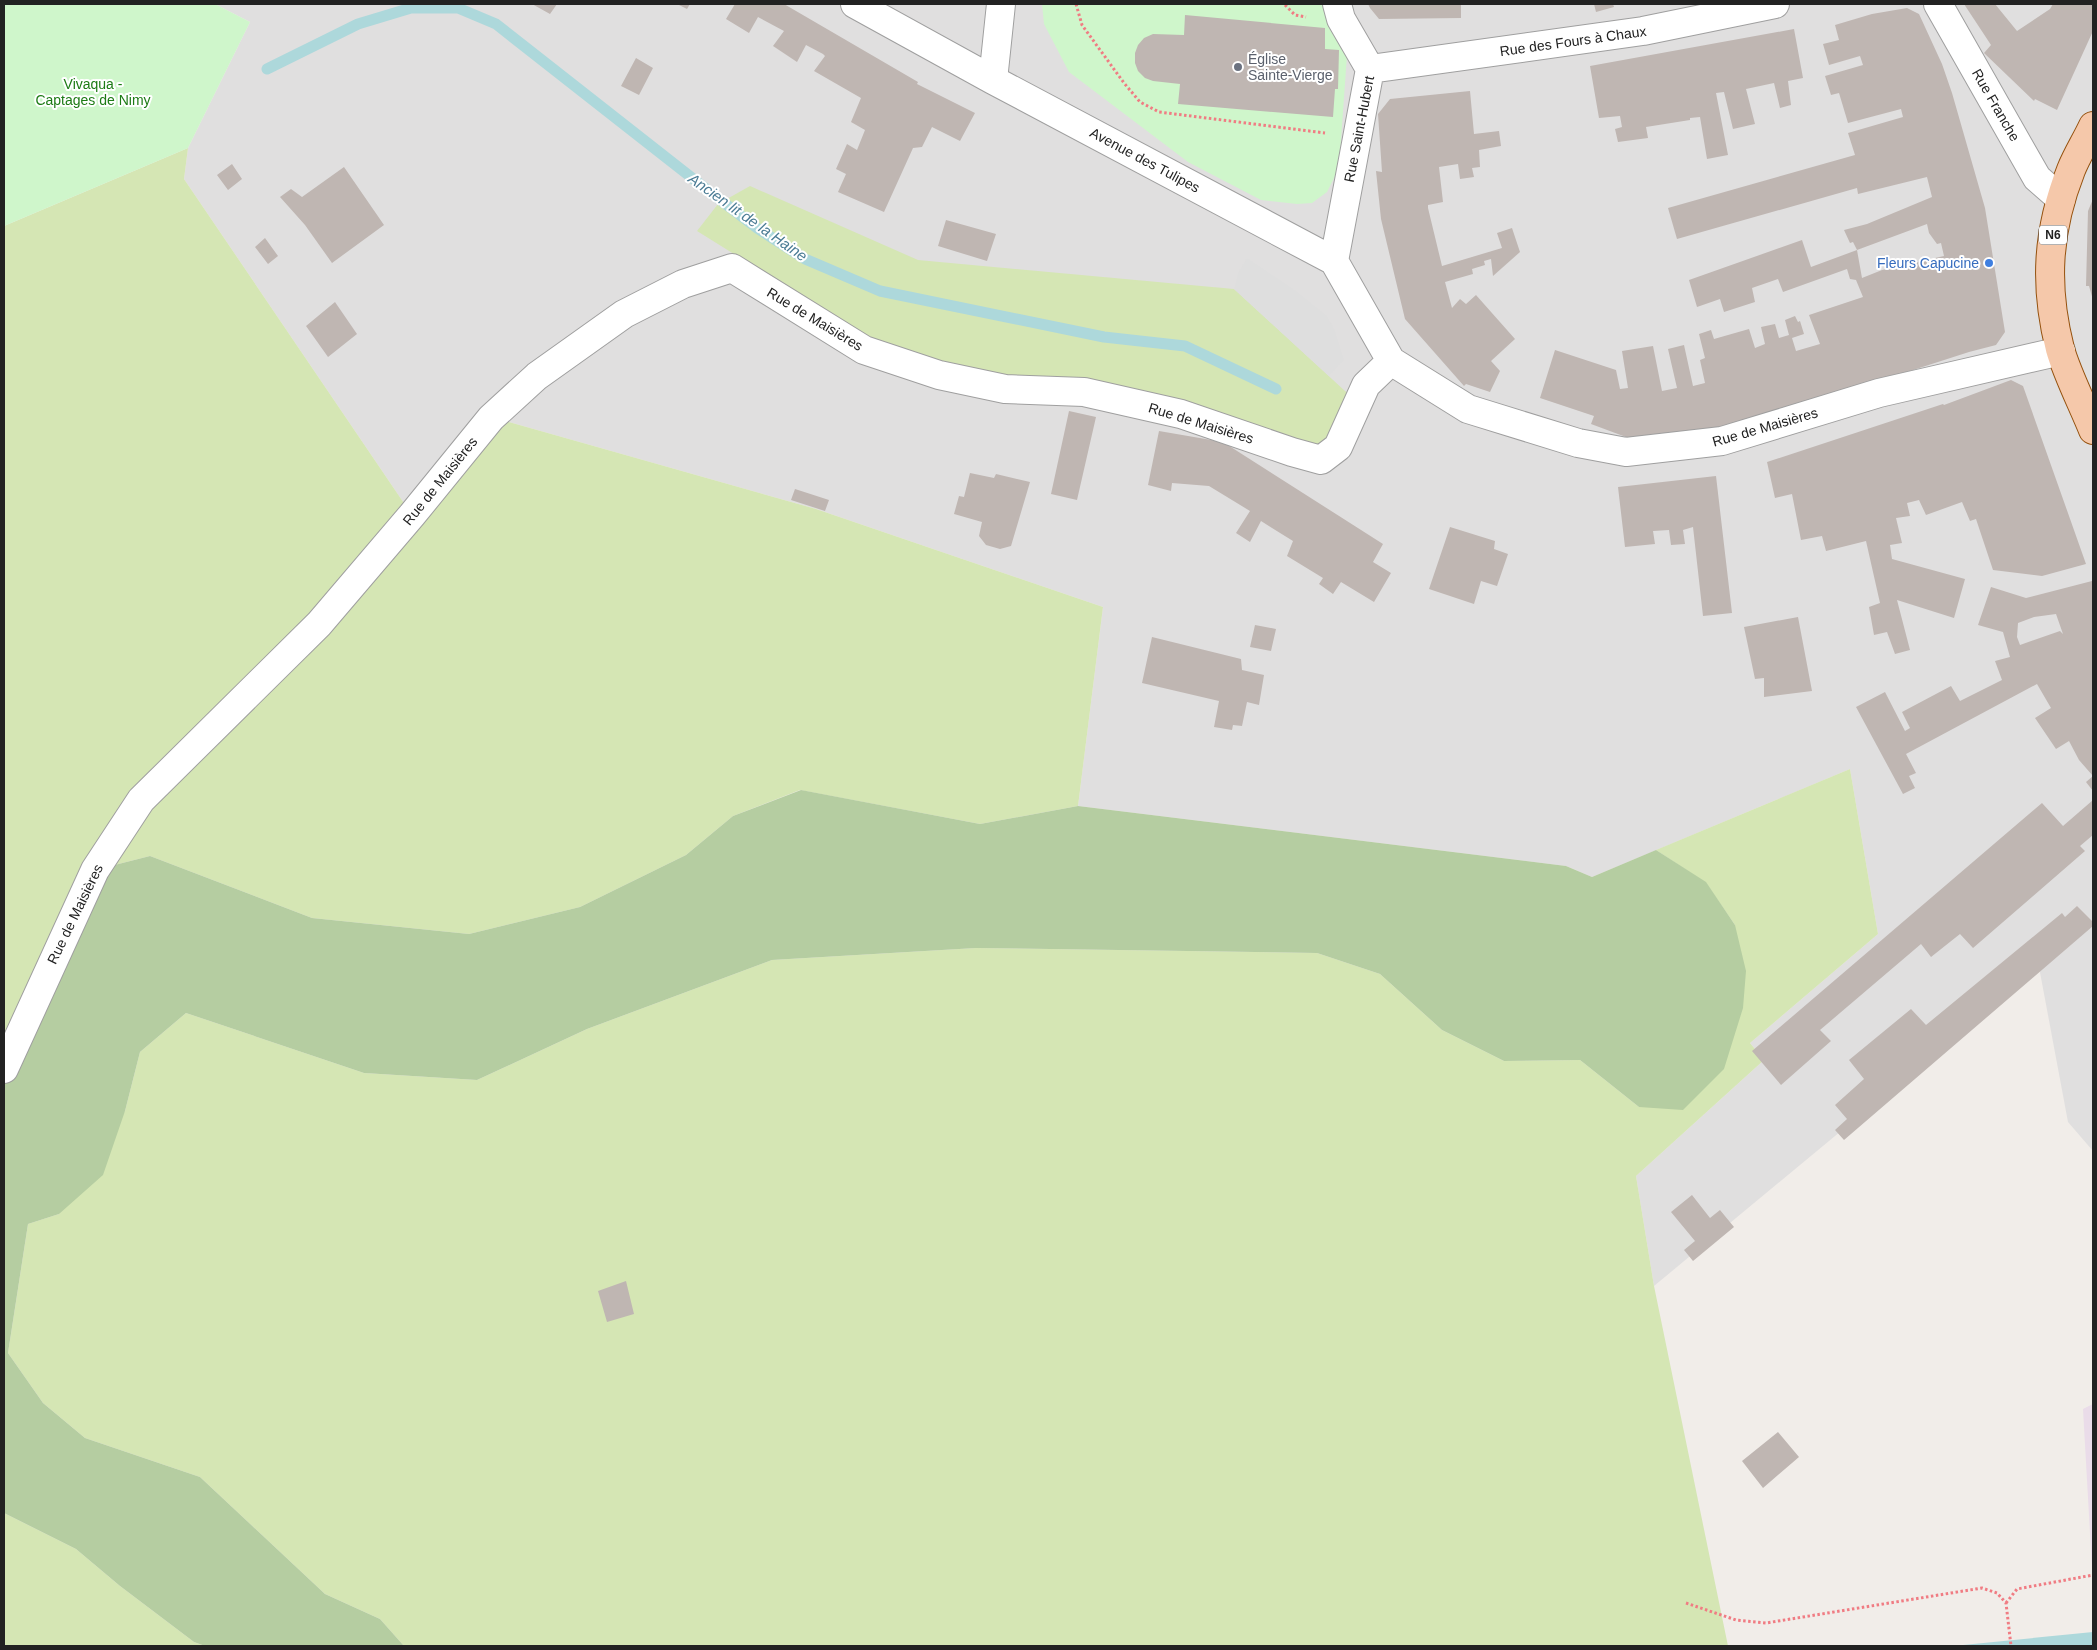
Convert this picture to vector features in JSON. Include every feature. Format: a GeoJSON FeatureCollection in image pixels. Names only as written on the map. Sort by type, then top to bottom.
{"type":"FeatureCollection","features":[{"type":"Feature","properties":{"kind":"main road","name":"N6"},"geometry":{"type":"LineString","coordinates":[[2093,126],[2072,169],[2061,199],[2051,245],[2050,295],[2061,350],[2093,430]]}},
{"type":"Feature","properties":{"kind":"street","name":"Avenue des Tulipes"},"geometry":{"type":"LineString","coordinates":[[855,4],[993,80],[1334,261]]}},
{"type":"Feature","properties":{"kind":"street"},"geometry":{"type":"LineString","coordinates":[[993,80],[1001,4]]}},
{"type":"Feature","properties":{"kind":"street","name":"Rue Saint-Hubert"},"geometry":{"type":"LineString","coordinates":[[1334,261],[1370,69],[1341,19],[1337,4]]}},
{"type":"Feature","properties":{"kind":"street","name":"Rue des Fours à Chaux"},"geometry":{"type":"LineString","coordinates":[[1370,69],[1643,31],[1775,4]]}},
{"type":"Feature","properties":{"kind":"street","name":"Rue Franche"},"geometry":{"type":"LineString","coordinates":[[1938,4],[2037,178],[2061,199]]}},
{"type":"Feature","properties":{"kind":"street"},"geometry":{"type":"LineString","coordinates":[[1334,261],[1390,361]]}},
{"type":"Feature","properties":{"kind":"street","name":"Rue de Maisières"},"geometry":{"type":"LineString","coordinates":[[4,1070],[95,870],[141,800],[319,624],[412,515],[491,418],[537,376],[624,314],[683,284],[732,268],[864,350],[939,375],[1005,388],[1084,392],[1180,414],[1321,460],[1338,447],[1366,385],[1390,361],[1468,409],[1578,443],[1626,452],[1722,441],[1879,393],[2061,350]]}},
{"type":"Feature","properties":{"kind":"path"},"geometry":{"type":"LineString","coordinates":[[1076,4],[1082,25],[1124,83],[1140,102],[1159,112],[1333,134]]}},
{"type":"Feature","properties":{"kind":"path"},"geometry":{"type":"LineString","coordinates":[[1286,5],[1295,15],[1309,17]]}},
{"type":"Feature","properties":{"kind":"path"},"geometry":{"type":"LineString","coordinates":[[2006,1603],[2017,1589],[2093,1575]]}},
{"type":"Feature","properties":{"kind":"path"},"geometry":{"type":"LineString","coordinates":[[1686,1603],[1736,1620],[1766,1623],[1982,1588],[1996,1593],[2006,1603],[2012,1646]]}},
{"type":"Feature","properties":{"kind":"shaded area"},"geometry":{"type":"Polygon","coordinates":[[[215,4],[2093,4],[2093,1151],[2068,1122],[2039,967],[1654,1286],[1636,1176],[1764,1060],[1750,1043],[1878,934],[1850,769],[1592,877],[1566,866],[1078,806],[1103,607],[816,509],[498,419],[412,515],[184,179],[188,148],[250,22],[215,4]]]}},
{"type":"Feature","properties":{"kind":"shaded area"},"geometry":{"type":"Polygon","coordinates":[[[1247,258],[1296,291],[1327,316],[1335,331],[1344,360],[1329,376],[1234,289],[1238,273],[1247,258]]]}},
{"type":"Feature","properties":{"kind":"shaded area"},"geometry":{"type":"Polygon","coordinates":[[[2093,1404],[2093,1586],[2083,1409],[2093,1404]]]}},
{"type":"Feature","properties":{"kind":"green space","name":"Vivaqua - Captages de Nimy"},"geometry":{"type":"Polygon","coordinates":[[[4,4],[215,4],[250,22],[188,148],[4,226],[4,4]]]}},
{"type":"Feature","properties":{"kind":"green space"},"geometry":{"type":"Polygon","coordinates":[[[1042,4],[1326,4],[1347,55],[1339,168],[1327,192],[1312,203],[1297,204],[1261,200],[1188,162],[1069,72],[1044,24],[1042,4]]]}},
{"type":"Feature","properties":{"kind":"green space"},"geometry":{"type":"Polygon","coordinates":[[[188,148],[184,179],[412,515],[498,419],[816,509],[1103,607],[1078,806],[980,824],[800,790],[733,816],[686,855],[580,907],[469,934],[312,918],[150,856],[95,870],[4,1069],[4,226],[188,148]]]}},
{"type":"Feature","properties":{"kind":"green space"},"geometry":{"type":"Polygon","coordinates":[[[750,186],[918,260],[1234,289],[1345,391],[1359,400],[1321,460],[864,350],[742,259],[697,231],[718,204],[750,186]]]}},
{"type":"Feature","properties":{"kind":"green space"},"geometry":{"type":"Polygon","coordinates":[[[1850,769],[1878,934],[1750,1043],[1764,1060],[1636,1176],[1654,1286],[1728,1646],[404,1646],[380,1619],[325,1594],[200,1477],[85,1438],[43,1403],[8,1353],[28,1224],[59,1214],[125,1111],[140,1052],[186,1013],[364,1073],[477,1080],[587,1029],[772,960],[976,948],[1317,953],[1380,974],[1442,1030],[1504,1061],[1580,1060],[1639,1107],[1735,925],[1706,883],[1656,850],[1850,769]]]}},
{"type":"Feature","properties":{"kind":"green space"},"geometry":{"type":"Polygon","coordinates":[[[801,790],[980,824],[1078,806],[1566,866],[1592,877],[1656,850],[1706,882],[1735,925],[1746,971],[1743,1008],[1724,1069],[1683,1110],[1639,1107],[1580,1060],[1504,1061],[1442,1030],[1380,974],[1317,953],[976,948],[772,960],[587,1029],[477,1080],[364,1073],[186,1013],[140,1052],[125,1111],[103,1175],[59,1214],[28,1224],[8,1353],[43,1403],[85,1438],[200,1477],[325,1594],[380,1619],[404,1646],[205,1646],[194,1642],[120,1586],[76,1549],[4,1513],[4,1069],[95,870],[150,856],[312,918],[469,934],[580,907],[686,855],[733,816],[801,790]]]}},
{"type":"Feature","properties":{"kind":"green space"},"geometry":{"type":"Polygon","coordinates":[[[4,1513],[76,1549],[120,1586],[194,1642],[205,1646],[4,1646],[4,1513]]]}},
{"type":"Feature","properties":{"kind":"water"},"geometry":{"type":"Polygon","coordinates":[[[2093,1632],[2093,1646],[1953,1646],[2093,1632]]]}},
{"type":"Feature","properties":{"kind":"building"},"geometry":{"type":"Polygon","coordinates":[[[532,4],[557,4],[550,14],[532,4]]]}},
{"type":"Feature","properties":{"kind":"building"},"geometry":{"type":"Polygon","coordinates":[[[677,4],[690,4],[687,9],[677,4]]]}},
{"type":"Feature","properties":{"kind":"building"},"geometry":{"type":"Polygon","coordinates":[[[735,4],[784,4],[918,82],[917,84],[975,113],[960,141],[932,127],[922,147],[913,148],[884,212],[838,192],[846,174],[836,169],[847,144],[857,150],[865,130],[851,122],[861,98],[814,71],[825,56],[823,54],[806,45],[797,62],[773,46],[784,31],[758,17],[749,33],[726,19],[735,4]]]}},
{"type":"Feature","properties":{"kind":"building"},"geometry":{"type":"Polygon","coordinates":[[[1368,4],[1461,4],[1461,18],[1379,19],[1368,4]]]}},
{"type":"Feature","properties":{"kind":"building"},"geometry":{"type":"Polygon","coordinates":[[[1594,4],[1613,4],[1614,7],[1596,12],[1594,4]]]}},
{"type":"Feature","properties":{"kind":"building"},"geometry":{"type":"Polygon","coordinates":[[[1964,4],[1995,4],[2017,31],[2050,9],[2053,4],[2093,4],[2093,31],[2057,110],[2035,99],[2034,101],[1984,53],[1991,45],[1964,4]]]}},
{"type":"Feature","properties":{"kind":"building"},"geometry":{"type":"Polygon","coordinates":[[[1907,8],[1919,14],[1942,64],[1985,208],[2005,332],[1996,345],[1705,437],[1654,439],[1626,437],[1591,424],[1594,416],[1540,398],[1555,350],[1616,370],[1620,389],[1628,388],[1622,351],[1653,346],[1662,391],[1677,388],[1668,349],[1684,345],[1693,386],[1705,383],[1700,360],[1705,358],[1699,334],[1711,330],[1714,339],[1749,329],[1755,348],[1765,344],[1761,327],[1775,324],[1779,338],[1789,335],[1785,320],[1795,316],[1798,322],[1800,321],[1804,334],[1792,338],[1796,351],[1820,344],[1809,315],[1863,297],[1856,280],[1850,279],[1847,269],[1783,292],[1778,279],[1752,288],[1755,302],[1724,312],[1720,299],[1697,307],[1689,280],[1802,240],[1811,267],[1857,250],[1853,242],[1850,243],[1844,230],[1867,224],[1932,197],[1927,177],[1858,194],[1857,188],[1677,239],[1668,208],[1855,155],[1848,133],[1903,117],[1901,109],[1848,123],[1839,93],[1831,95],[1825,76],[1863,65],[1860,56],[1829,65],[1823,44],[1839,40],[1835,25],[1872,14],[1907,8]],[[1927,224],[1857,250],[1862,278],[1882,270],[1944,256],[1941,243],[1937,244],[1929,233],[1927,224]]]}},
{"type":"Feature","properties":{"kind":"building","name":"Église Sainte-Vierge"},"geometry":{"type":"Polygon","coordinates":[[[1185,15],[1325,28],[1325,49],[1339,50],[1338,89],[1335,89],[1333,117],[1178,104],[1180,84],[1153,81],[1145,78],[1138,71],[1135,63],[1135,53],[1138,45],[1144,38],[1153,34],[1184,35],[1185,15]]]}},
{"type":"Feature","properties":{"kind":"building"},"geometry":{"type":"Polygon","coordinates":[[[1794,29],[1803,78],[1788,81],[1791,105],[1780,108],[1774,83],[1746,89],[1755,124],[1733,129],[1724,92],[1716,93],[1728,155],[1707,159],[1700,117],[1646,127],[1648,138],[1618,142],[1615,129],[1622,127],[1620,116],[1599,118],[1590,66],[1794,29]]]}},
{"type":"Feature","properties":{"kind":"building"},"geometry":{"type":"Polygon","coordinates":[[[636,58],[653,68],[639,95],[621,86],[636,58]]]}},
{"type":"Feature","properties":{"kind":"building"},"geometry":{"type":"Polygon","coordinates":[[[1470,91],[1474,134],[1499,131],[1501,146],[1479,150],[1480,167],[1472,168],[1474,177],[1460,179],[1458,164],[1439,167],[1443,202],[1428,205],[1428,208],[1442,266],[1502,248],[1497,233],[1512,228],[1520,252],[1493,276],[1491,259],[1484,261],[1485,265],[1472,269],[1473,274],[1445,282],[1452,308],[1460,299],[1466,304],[1476,295],[1515,339],[1491,361],[1500,371],[1490,392],[1466,384],[1464,386],[1405,319],[1381,219],[1376,171],[1382,172],[1378,114],[1390,99],[1470,91]]]}},
{"type":"Feature","properties":{"kind":"building"},"geometry":{"type":"Polygon","coordinates":[[[232,164],[242,179],[228,190],[217,175],[232,164]]]}},
{"type":"Feature","properties":{"kind":"building"},"geometry":{"type":"Polygon","coordinates":[[[344,167],[384,225],[332,263],[305,225],[280,197],[291,189],[302,197],[344,167]]]}},
{"type":"Feature","properties":{"kind":"building"},"geometry":{"type":"Polygon","coordinates":[[[2093,199],[2093,300],[2089,286],[2086,286],[2088,211],[2093,199]]]}},
{"type":"Feature","properties":{"kind":"building"},"geometry":{"type":"Polygon","coordinates":[[[946,220],[996,234],[987,261],[938,246],[946,220]]]}},
{"type":"Feature","properties":{"kind":"building"},"geometry":{"type":"Polygon","coordinates":[[[265,238],[278,256],[268,264],[255,247],[265,238]]]}},
{"type":"Feature","properties":{"kind":"building"},"geometry":{"type":"Polygon","coordinates":[[[335,302],[357,334],[328,357],[306,326],[335,302]]]}},
{"type":"Feature","properties":{"kind":"building"},"geometry":{"type":"Polygon","coordinates":[[[2011,380],[2023,386],[2086,564],[2042,576],[1993,570],[1976,519],[1970,521],[1962,502],[1926,515],[1919,500],[1907,503],[1910,516],[1896,518],[1902,543],[1890,545],[1892,559],[1965,579],[1954,618],[1897,600],[1910,650],[1895,654],[1887,632],[1874,635],[1869,607],[1880,603],[1866,541],[1826,551],[1822,536],[1801,540],[1792,494],[1775,498],[1767,462],[1944,405],[2011,380]]]}},
{"type":"Feature","properties":{"kind":"building"},"geometry":{"type":"Polygon","coordinates":[[[1069,411],[1096,417],[1077,500],[1051,494],[1069,411]]]}},
{"type":"Feature","properties":{"kind":"building"},"geometry":{"type":"Polygon","coordinates":[[[1159,431],[1223,442],[1383,544],[1373,562],[1391,573],[1374,602],[1341,582],[1333,594],[1319,584],[1323,578],[1287,556],[1293,541],[1261,521],[1250,542],[1236,533],[1250,511],[1209,486],[1172,483],[1171,491],[1148,485],[1159,431]]]}},
{"type":"Feature","properties":{"kind":"building"},"geometry":{"type":"Polygon","coordinates":[[[970,473],[994,478],[996,474],[1030,482],[1011,546],[1000,549],[986,545],[979,536],[982,522],[954,514],[959,496],[964,497],[970,473]]]}},
{"type":"Feature","properties":{"kind":"building"},"geometry":{"type":"Polygon","coordinates":[[[1716,476],[1732,613],[1703,616],[1693,527],[1683,530],[1685,544],[1671,545],[1669,530],[1653,531],[1655,544],[1625,547],[1618,487],[1716,476]]]}},
{"type":"Feature","properties":{"kind":"building"},"geometry":{"type":"Polygon","coordinates":[[[795,489],[829,500],[825,511],[791,500],[795,489]]]}},
{"type":"Feature","properties":{"kind":"building"},"geometry":{"type":"Polygon","coordinates":[[[1450,527],[1495,541],[1494,549],[1508,554],[1497,586],[1481,581],[1474,604],[1429,589],[1450,527]]]}},
{"type":"Feature","properties":{"kind":"building"},"geometry":{"type":"Polygon","coordinates":[[[2092,581],[2093,776],[2079,760],[2069,741],[2056,749],[2035,718],[2051,708],[2037,684],[1906,754],[1916,773],[1909,776],[1915,788],[1903,794],[1856,707],[1885,692],[1905,731],[1910,728],[1902,712],[1951,686],[1960,701],[2002,680],[1995,661],[2010,657],[2003,632],[1978,625],[1991,587],[2026,598],[2092,581]],[[2056,614],[2034,617],[2018,623],[2017,637],[2020,645],[2060,631],[2063,634],[2056,614]]]}},
{"type":"Feature","properties":{"kind":"building"},"geometry":{"type":"Polygon","coordinates":[[[1798,617],[1812,691],[1764,697],[1764,678],[1755,679],[1744,627],[1798,617]]]}},
{"type":"Feature","properties":{"kind":"building"},"geometry":{"type":"Polygon","coordinates":[[[1255,625],[1276,629],[1271,651],[1250,647],[1255,625]]]}},
{"type":"Feature","properties":{"kind":"building"},"geometry":{"type":"Polygon","coordinates":[[[1152,637],[1241,659],[1242,670],[1264,675],[1259,705],[1247,702],[1242,726],[1233,725],[1232,730],[1214,727],[1219,701],[1142,683],[1152,637]]]}},
{"type":"Feature","properties":{"kind":"building"},"geometry":{"type":"Polygon","coordinates":[[[2093,776],[2093,791],[2086,782],[2093,776]]]}},
{"type":"Feature","properties":{"kind":"building"},"geometry":{"type":"Polygon","coordinates":[[[2093,800],[2093,835],[2080,846],[2085,851],[1973,948],[1960,934],[1931,957],[1921,944],[1820,1030],[1831,1041],[1781,1085],[1752,1051],[2042,803],[2063,826],[2093,800]]]}},
{"type":"Feature","properties":{"kind":"building"},"geometry":{"type":"Polygon","coordinates":[[[2077,906],[2093,922],[2093,926],[1844,1140],[1835,1130],[1847,1119],[1835,1105],[1864,1079],[1849,1060],[1911,1009],[1926,1025],[2062,913],[2065,917],[2077,906]]]}},
{"type":"Feature","properties":{"kind":"building"},"geometry":{"type":"Polygon","coordinates":[[[1692,1195],[1710,1218],[1720,1210],[1734,1227],[1693,1261],[1684,1250],[1695,1241],[1671,1212],[1692,1195]]]}},
{"type":"Feature","properties":{"kind":"building"},"geometry":{"type":"Polygon","coordinates":[[[626,1281],[634,1314],[607,1322],[598,1291],[626,1281]]]}},
{"type":"Feature","properties":{"kind":"building"},"geometry":{"type":"Polygon","coordinates":[[[1778,1432],[1799,1457],[1763,1488],[1742,1461],[1778,1432]]]}},
{"type":"Feature","properties":{"kind":"waterway","name":"Ancien lit de la Haine"},"geometry":{"type":"LineString","coordinates":[[267,69],[358,24],[411,8],[458,8],[496,24],[757,228],[805,259],[880,291],[1104,337],[1185,346],[1276,389]]}},
{"type":"Feature","properties":{"kind":"place","name":"Église Sainte-Vierge"},"geometry":{"type":"Point","coordinates":[1238,67]}},
{"type":"Feature","properties":{"kind":"place","name":"Fleurs Capucine"},"geometry":{"type":"Point","coordinates":[1989,263]}}]}
